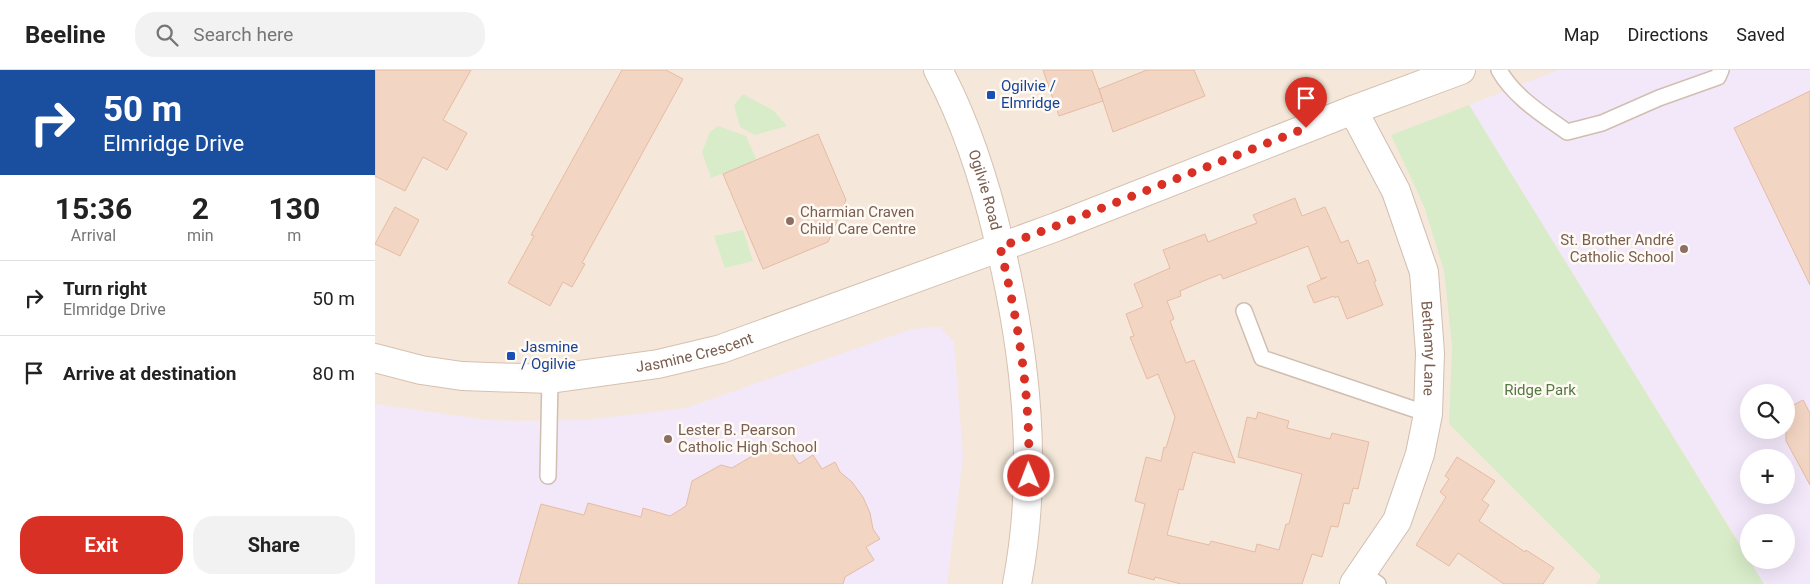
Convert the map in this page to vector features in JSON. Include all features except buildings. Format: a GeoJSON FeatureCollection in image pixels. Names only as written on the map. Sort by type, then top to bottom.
{"type":"FeatureCollection","features":[{"type":"Feature","properties":{"kind":"street","name":"Ogilvie Road"},"geometry":{"type":"LineString","coordinates":[[938,70],[968,132],[991,209],[1009,285],[1022,358],[1028,422],[1029,476],[1017,584]]}},
{"type":"Feature","properties":{"kind":"street","name":"Jasmine Crescent"},"geometry":{"type":"LineString","coordinates":[[375,358],[421,370],[462,376],[550,379],[658,364],[721,349],[1056,226],[1461,70]]}},
{"type":"Feature","properties":{"kind":"street","name":"Bethamy Lane"},"geometry":{"type":"LineString","coordinates":[[1353,110],[1397,191],[1424,272],[1430,353],[1429,414],[1420,454],[1397,520],[1365,580]]}},
{"type":"Feature","properties":{"kind":"lane"},"geometry":{"type":"LineString","coordinates":[[1499,70],[1507,83],[1533,108],[1567,132],[1602,123],[1659,98],[1718,77],[1721,70]]}},
{"type":"Feature","properties":{"kind":"lane"},"geometry":{"type":"LineString","coordinates":[[1244,311],[1262,358],[1429,414]]}},
{"type":"Feature","properties":{"kind":"lane"},"geometry":{"type":"LineString","coordinates":[[548,476],[550,379]]}},
{"type":"Feature","properties":{"kind":"shaded area"},"geometry":{"type":"Polygon","coordinates":[[[375,70],[1810,70],[1810,584],[375,584],[375,70]]]}},
{"type":"Feature","properties":{"kind":"shaded area","name":"St. Brother André Catholic School"},"geometry":{"type":"Polygon","coordinates":[[[1559,70],[1810,70],[1810,584],[1764,584],[1755,569],[1795,569],[1795,514],[1740,514],[1740,544],[1469,105],[1559,70]]]}},
{"type":"Feature","properties":{"kind":"shaded area","name":"Lester B. Pearson Catholic High School"},"geometry":{"type":"Polygon","coordinates":[[[940,327],[954,342],[963,457],[947,584],[375,584],[375,404],[487,420],[515,421],[586,420],[686,408],[912,329],[940,327]]]}},
{"type":"Feature","properties":{"kind":"green space"},"geometry":{"type":"Polygon","coordinates":[[[743,94],[774,111],[787,126],[755,135],[740,127],[734,105],[743,94]]]}},
{"type":"Feature","properties":{"kind":"green space","name":"Ridge Park"},"geometry":{"type":"Polygon","coordinates":[[[1469,105],[1740,545],[1740,569],[1755,569],[1764,584],[1596,584],[1601,576],[1449,424],[1452,346],[1444,271],[1424,206],[1391,135],[1469,105]]]}},
{"type":"Feature","properties":{"kind":"green space"},"geometry":{"type":"Polygon","coordinates":[[[718,126],[746,136],[757,161],[711,178],[702,152],[710,132],[718,126]]]}},
{"type":"Feature","properties":{"kind":"green space"},"geometry":{"type":"Polygon","coordinates":[[[743,230],[753,261],[725,268],[714,236],[743,230]]]}},
{"type":"Feature","properties":{"kind":"place","name":"Ogilvie / Elmridge"},"geometry":{"type":"Point","coordinates":[991,95]}},
{"type":"Feature","properties":{"kind":"place","name":"Charmian Craven Child Care Centre"},"geometry":{"type":"Point","coordinates":[790,221]}},
{"type":"Feature","properties":{"kind":"place","name":"St. Brother André Catholic School"},"geometry":{"type":"Point","coordinates":[1684,249]}},
{"type":"Feature","properties":{"kind":"place","name":"Jasmine / Ogilvie"},"geometry":{"type":"Point","coordinates":[511,356]}},
{"type":"Feature","properties":{"kind":"place","name":"Lester B. Pearson Catholic High School"},"geometry":{"type":"Point","coordinates":[668,439]}},
{"type":"Feature","properties":{"kind":"route"},"geometry":{"type":"LineString","coordinates":[[1029,476],[1028,422],[1022,358],[1000,247],[1306,128]]}}]}
